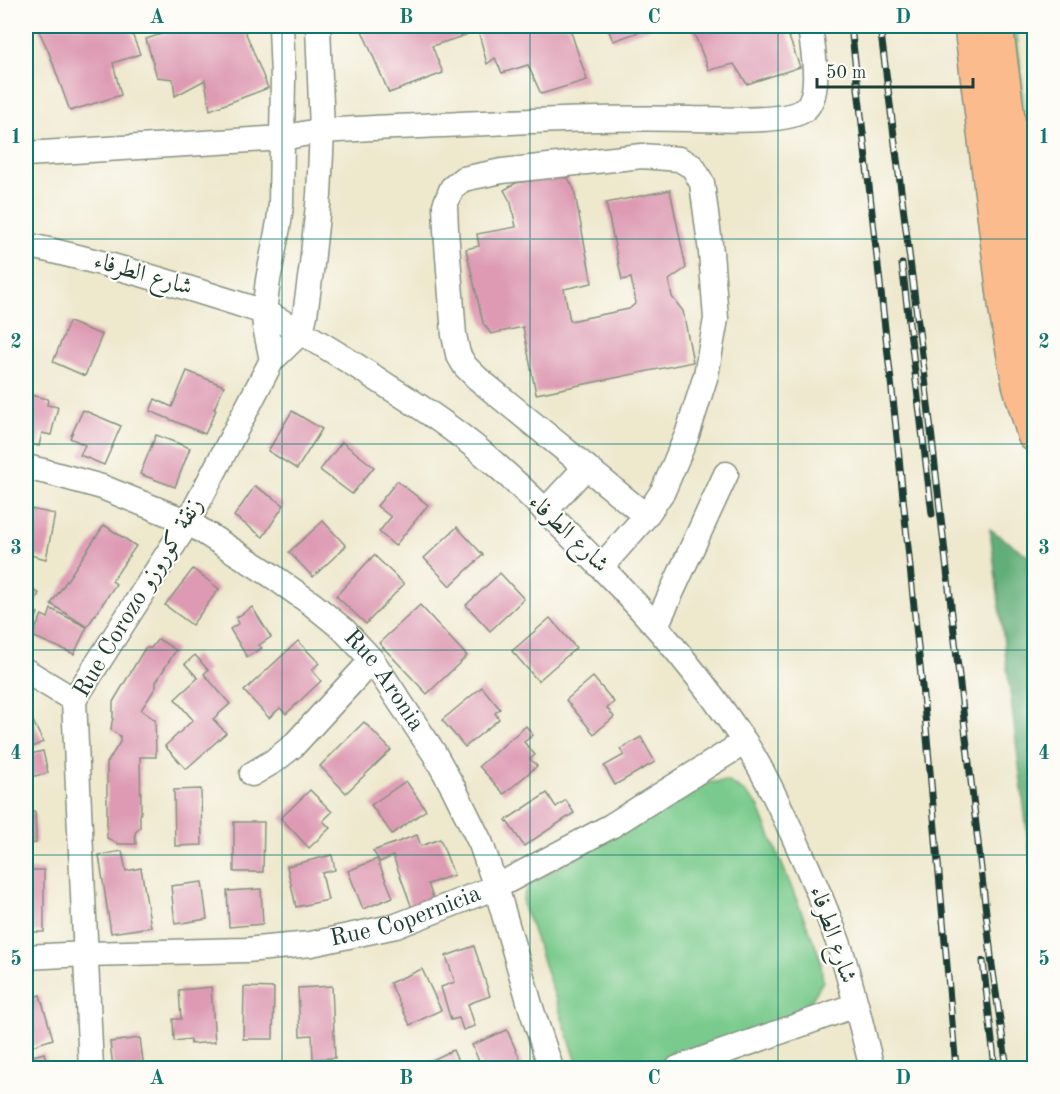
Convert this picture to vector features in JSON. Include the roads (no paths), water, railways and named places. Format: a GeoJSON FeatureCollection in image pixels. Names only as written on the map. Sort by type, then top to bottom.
{"type":"FeatureCollection","features":[{"type":"Feature","properties":{"kind":"highway"},"geometry":{"type":"LineString","coordinates":[[971,26],[1006,312],[1019,384],[1035,435]]}},
{"type":"Feature","properties":{"kind":"highway"},"geometry":{"type":"LineString","coordinates":[[996,26],[1035,318]]}},
{"type":"Feature","properties":{"kind":"street"},"geometry":{"type":"LineString","coordinates":[[272,360],[264,327],[264,312],[279,222],[283,138],[281,26]]}},
{"type":"Feature","properties":{"kind":"street"},"geometry":{"type":"LineString","coordinates":[[301,332],[312,264],[319,195],[322,131],[318,26]]}},
{"type":"Feature","properties":{"kind":"street"},"geometry":{"type":"LineString","coordinates":[[26,154],[283,138],[322,131],[558,120],[786,117],[805,110],[814,93],[816,80],[810,26]]}},
{"type":"Feature","properties":{"kind":"street"},"geometry":{"type":"LineString","coordinates":[[601,567],[646,516],[663,491],[687,435],[706,375],[716,319],[711,252],[702,183],[693,166],[679,159],[642,156],[502,171],[463,179],[452,188],[445,205],[454,335],[458,354],[465,366],[477,378],[646,516]]}},
{"type":"Feature","properties":{"kind":"street","name":"شارع الطرفاء"},"geometry":{"type":"LineString","coordinates":[[26,245],[85,258],[264,312],[339,354],[453,430],[495,463],[545,511],[627,593],[656,626],[745,742],[777,800],[838,943],[872,1068]]}},
{"type":"Feature","properties":{"kind":"street","name":"Rue Corozo زنقة كوروزو"},"geometry":{"type":"LineString","coordinates":[[91,1068],[74,700],[188,522],[272,360],[301,332]]}},
{"type":"Feature","properties":{"kind":"street","name":"Rue Aronia"},"geometry":{"type":"LineString","coordinates":[[26,467],[102,487],[188,522],[312,604],[344,630],[372,660],[435,753],[481,844],[551,1068]]}},
{"type":"Feature","properties":{"kind":"street"},"geometry":{"type":"LineString","coordinates":[[545,511],[586,467]]}},
{"type":"Feature","properties":{"kind":"street"},"geometry":{"type":"LineString","coordinates":[[656,626],[726,474]]}},
{"type":"Feature","properties":{"kind":"street"},"geometry":{"type":"LineString","coordinates":[[252,774],[293,746],[372,660]]}},
{"type":"Feature","properties":{"kind":"street"},"geometry":{"type":"LineString","coordinates":[[26,670],[74,700]]}},
{"type":"Feature","properties":{"kind":"street","name":"Rue Copernicia"},"geometry":{"type":"LineString","coordinates":[[26,957],[246,950],[311,944],[396,926],[496,887],[611,826],[745,742]]}},
{"type":"Feature","properties":{"kind":"street"},"geometry":{"type":"LineString","coordinates":[[678,1068],[856,1005]]}},
{"type":"Feature","properties":{"kind":"railway"},"geometry":{"type":"LineString","coordinates":[[851,26],[894,408],[926,726],[956,1068]]}},
{"type":"Feature","properties":{"kind":"railway"},"geometry":{"type":"LineString","coordinates":[[880,26],[925,378],[992,965],[1007,1068]]}},
{"type":"Feature","properties":{"kind":"railway"},"geometry":{"type":"LineString","coordinates":[[902,264],[932,514]]}},
{"type":"Feature","properties":{"kind":"railway"},"geometry":{"type":"LineString","coordinates":[[983,961],[995,1068]]}}]}
